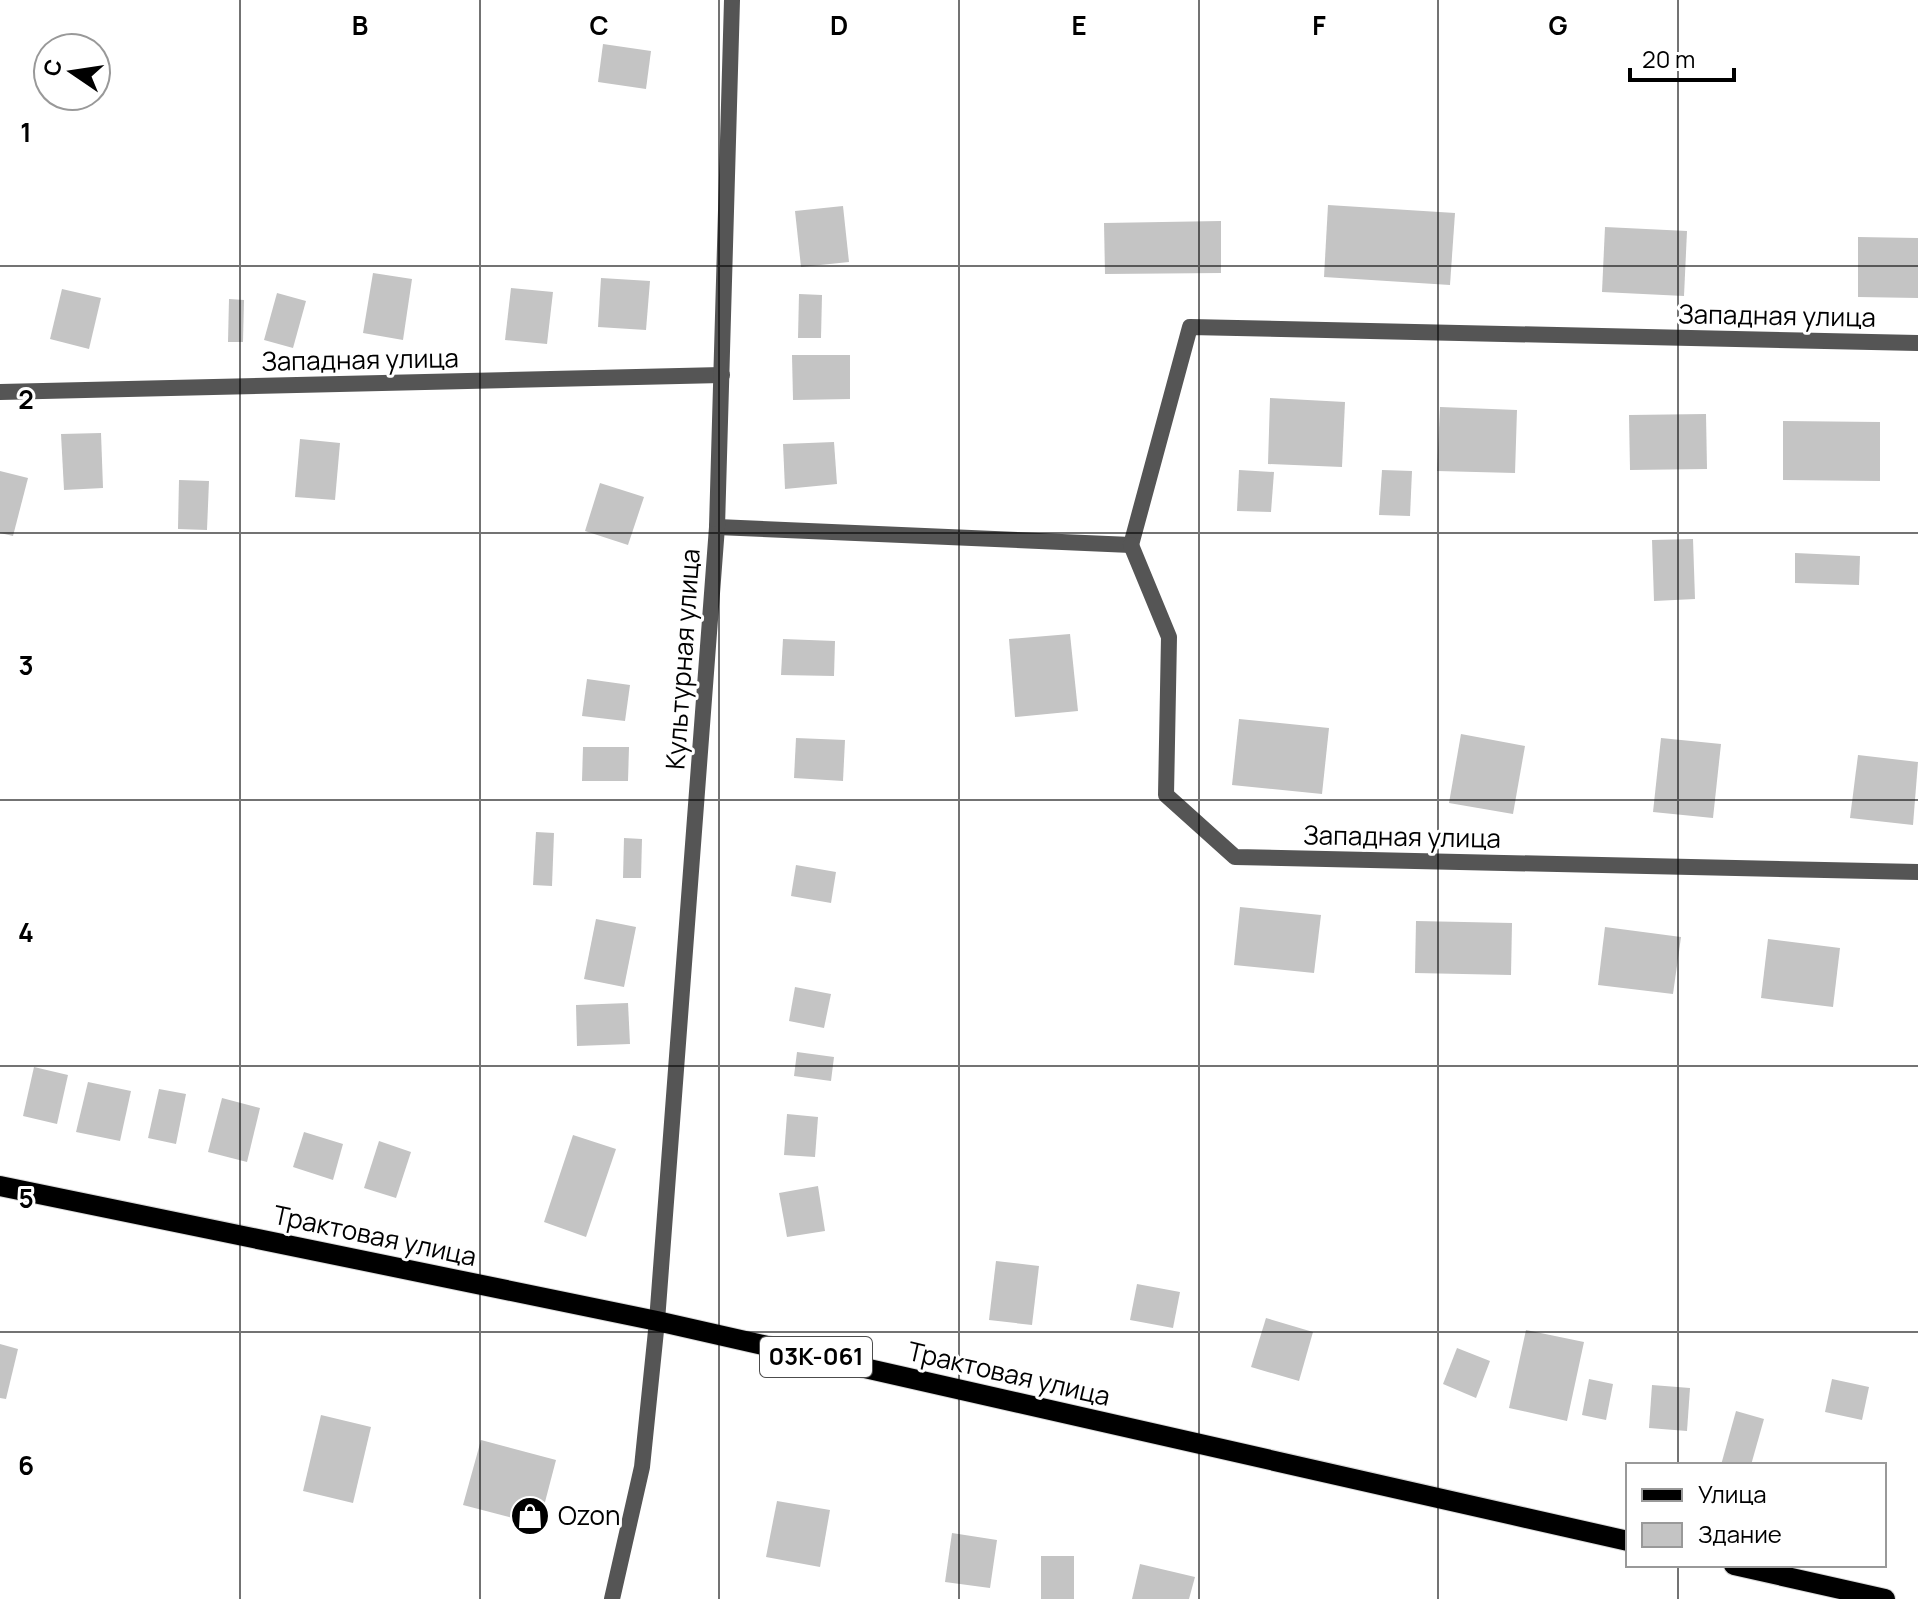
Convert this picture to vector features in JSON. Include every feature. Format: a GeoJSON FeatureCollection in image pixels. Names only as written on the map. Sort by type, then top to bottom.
{"type":"FeatureCollection","features":[{"type":"Feature","properties":{"kind":"main road","name":"Трактовая улица"},"geometry":{"type":"LineString","coordinates":[[0,1186],[657,1321],[1626,1541]]}},
{"type":"Feature","properties":{"kind":"main road"},"geometry":{"type":"LineString","coordinates":[[1743,1567],[1885,1599]]}},
{"type":"Feature","properties":{"kind":"street","name":"Культурная улица"},"geometry":{"type":"LineString","coordinates":[[612,1599],[642,1467],[657,1321],[717,527],[732,0]]}},
{"type":"Feature","properties":{"kind":"street","name":"Западная улица"},"geometry":{"type":"LineString","coordinates":[[1918,343],[1190,327],[1131,545],[1169,637],[1166,795],[1235,857],[1918,872]]}},
{"type":"Feature","properties":{"kind":"street","name":"Западная улица"},"geometry":{"type":"LineString","coordinates":[[0,392],[722,375]]}},
{"type":"Feature","properties":{"kind":"street"},"geometry":{"type":"LineString","coordinates":[[717,527],[1131,545]]}},
{"type":"Feature","properties":{"kind":"building"},"geometry":{"type":"Polygon","coordinates":[[[603,44],[651,51],[646,89],[598,82],[603,44]]]}},
{"type":"Feature","properties":{"kind":"building"},"geometry":{"type":"Polygon","coordinates":[[[1328,205],[1455,213],[1450,285],[1324,277],[1328,205]]]}},
{"type":"Feature","properties":{"kind":"building"},"geometry":{"type":"Polygon","coordinates":[[[843,206],[849,262],[801,267],[795,211],[843,206]]]}},
{"type":"Feature","properties":{"kind":"building"},"geometry":{"type":"Polygon","coordinates":[[[1221,221],[1221,273],[1105,274],[1104,223],[1221,221]]]}},
{"type":"Feature","properties":{"kind":"building"},"geometry":{"type":"Polygon","coordinates":[[[1605,227],[1687,231],[1684,296],[1602,292],[1605,227]]]}},
{"type":"Feature","properties":{"kind":"building"},"geometry":{"type":"Polygon","coordinates":[[[1858,237],[1918,238],[1918,298],[1858,297],[1858,237]]]}},
{"type":"Feature","properties":{"kind":"building"},"geometry":{"type":"Polygon","coordinates":[[[373,273],[412,279],[403,340],[363,333],[373,273]]]}},
{"type":"Feature","properties":{"kind":"building"},"geometry":{"type":"Polygon","coordinates":[[[601,278],[650,281],[646,330],[598,327],[601,278]]]}},
{"type":"Feature","properties":{"kind":"building"},"geometry":{"type":"Polygon","coordinates":[[[511,288],[553,292],[547,344],[505,340],[511,288]]]}},
{"type":"Feature","properties":{"kind":"building"},"geometry":{"type":"Polygon","coordinates":[[[62,289],[101,298],[89,349],[50,339],[62,289]]]}},
{"type":"Feature","properties":{"kind":"building"},"geometry":{"type":"Polygon","coordinates":[[[277,293],[306,301],[293,348],[264,340],[277,293]]]}},
{"type":"Feature","properties":{"kind":"building"},"geometry":{"type":"Polygon","coordinates":[[[799,294],[822,295],[821,338],[798,338],[799,294]]]}},
{"type":"Feature","properties":{"kind":"building"},"geometry":{"type":"Polygon","coordinates":[[[229,299],[244,300],[243,342],[228,342],[229,299]]]}},
{"type":"Feature","properties":{"kind":"building"},"geometry":{"type":"Polygon","coordinates":[[[792,355],[850,355],[850,399],[793,400],[792,355]]]}},
{"type":"Feature","properties":{"kind":"building"},"geometry":{"type":"Polygon","coordinates":[[[1270,398],[1345,402],[1342,467],[1268,464],[1270,398]]]}},
{"type":"Feature","properties":{"kind":"building"},"geometry":{"type":"Polygon","coordinates":[[[1440,407],[1517,410],[1515,473],[1437,471],[1440,407]]]}},
{"type":"Feature","properties":{"kind":"building"},"geometry":{"type":"Polygon","coordinates":[[[1706,414],[1707,469],[1630,470],[1629,415],[1706,414]]]}},
{"type":"Feature","properties":{"kind":"building"},"geometry":{"type":"Polygon","coordinates":[[[1783,421],[1880,422],[1880,481],[1783,480],[1783,421]]]}},
{"type":"Feature","properties":{"kind":"building"},"geometry":{"type":"Polygon","coordinates":[[[101,433],[103,488],[64,490],[61,434],[101,433]]]}},
{"type":"Feature","properties":{"kind":"building"},"geometry":{"type":"Polygon","coordinates":[[[300,439],[340,443],[335,500],[295,497],[300,439]]]}},
{"type":"Feature","properties":{"kind":"building"},"geometry":{"type":"Polygon","coordinates":[[[834,442],[837,484],[785,489],[783,444],[834,442]]]}},
{"type":"Feature","properties":{"kind":"building"},"geometry":{"type":"Polygon","coordinates":[[[1239,470],[1274,472],[1271,512],[1237,511],[1239,470]]]}},
{"type":"Feature","properties":{"kind":"building"},"geometry":{"type":"Polygon","coordinates":[[[1382,470],[1412,471],[1410,516],[1379,515],[1382,470]]]}},
{"type":"Feature","properties":{"kind":"building"},"geometry":{"type":"Polygon","coordinates":[[[0,471],[28,478],[13,536],[0,533],[0,471]]]}},
{"type":"Feature","properties":{"kind":"building"},"geometry":{"type":"Polygon","coordinates":[[[179,480],[209,481],[207,530],[178,529],[179,480]]]}},
{"type":"Feature","properties":{"kind":"building"},"geometry":{"type":"Polygon","coordinates":[[[600,483],[644,497],[628,545],[585,531],[600,483]]]}},
{"type":"Feature","properties":{"kind":"building"},"geometry":{"type":"Polygon","coordinates":[[[1693,539],[1695,599],[1654,601],[1652,540],[1693,539]]]}},
{"type":"Feature","properties":{"kind":"building"},"geometry":{"type":"Polygon","coordinates":[[[1795,553],[1860,556],[1859,585],[1795,583],[1795,553]]]}},
{"type":"Feature","properties":{"kind":"building"},"geometry":{"type":"Polygon","coordinates":[[[1070,634],[1078,711],[1015,717],[1009,639],[1070,634]]]}},
{"type":"Feature","properties":{"kind":"building"},"geometry":{"type":"Polygon","coordinates":[[[783,639],[835,641],[834,676],[781,675],[783,639]]]}},
{"type":"Feature","properties":{"kind":"building"},"geometry":{"type":"Polygon","coordinates":[[[587,679],[630,685],[625,721],[582,716],[587,679]]]}},
{"type":"Feature","properties":{"kind":"building"},"geometry":{"type":"Polygon","coordinates":[[[1239,719],[1329,728],[1322,794],[1232,785],[1239,719]]]}},
{"type":"Feature","properties":{"kind":"building"},"geometry":{"type":"Polygon","coordinates":[[[1461,734],[1525,746],[1513,814],[1449,803],[1461,734]]]}},
{"type":"Feature","properties":{"kind":"building"},"geometry":{"type":"Polygon","coordinates":[[[796,738],[845,740],[843,781],[794,778],[796,738]]]}},
{"type":"Feature","properties":{"kind":"building"},"geometry":{"type":"Polygon","coordinates":[[[1661,738],[1721,744],[1713,818],[1653,812],[1661,738]]]}},
{"type":"Feature","properties":{"kind":"building"},"geometry":{"type":"Polygon","coordinates":[[[583,747],[629,747],[628,781],[582,781],[583,747]]]}},
{"type":"Feature","properties":{"kind":"building"},"geometry":{"type":"Polygon","coordinates":[[[1858,755],[1918,762],[1913,825],[1850,818],[1858,755]]]}},
{"type":"Feature","properties":{"kind":"building"},"geometry":{"type":"Polygon","coordinates":[[[536,832],[554,833],[552,886],[533,885],[536,832]]]}},
{"type":"Feature","properties":{"kind":"building"},"geometry":{"type":"Polygon","coordinates":[[[624,838],[642,839],[641,878],[623,878],[624,838]]]}},
{"type":"Feature","properties":{"kind":"building"},"geometry":{"type":"Polygon","coordinates":[[[796,865],[836,872],[831,903],[791,896],[796,865]]]}},
{"type":"Feature","properties":{"kind":"building"},"geometry":{"type":"Polygon","coordinates":[[[1240,907],[1321,915],[1314,973],[1234,965],[1240,907]]]}},
{"type":"Feature","properties":{"kind":"building"},"geometry":{"type":"Polygon","coordinates":[[[596,919],[636,927],[624,987],[584,979],[596,919]]]}},
{"type":"Feature","properties":{"kind":"building"},"geometry":{"type":"Polygon","coordinates":[[[1416,921],[1512,923],[1511,975],[1415,973],[1416,921]]]}},
{"type":"Feature","properties":{"kind":"building"},"geometry":{"type":"Polygon","coordinates":[[[1605,927],[1681,937],[1673,994],[1598,985],[1605,927]]]}},
{"type":"Feature","properties":{"kind":"building"},"geometry":{"type":"Polygon","coordinates":[[[1768,939],[1840,948],[1833,1007],[1761,998],[1768,939]]]}},
{"type":"Feature","properties":{"kind":"building"},"geometry":{"type":"Polygon","coordinates":[[[795,987],[831,994],[824,1028],[789,1021],[795,987]]]}},
{"type":"Feature","properties":{"kind":"building"},"geometry":{"type":"Polygon","coordinates":[[[628,1003],[630,1044],[577,1046],[576,1005],[628,1003]]]}},
{"type":"Feature","properties":{"kind":"building"},"geometry":{"type":"Polygon","coordinates":[[[797,1052],[834,1057],[831,1081],[794,1076],[797,1052]]]}},
{"type":"Feature","properties":{"kind":"building"},"geometry":{"type":"Polygon","coordinates":[[[34,1067],[68,1075],[57,1124],[23,1116],[34,1067]]]}},
{"type":"Feature","properties":{"kind":"building"},"geometry":{"type":"Polygon","coordinates":[[[88,1082],[131,1091],[120,1141],[76,1132],[88,1082]]]}},
{"type":"Feature","properties":{"kind":"building"},"geometry":{"type":"Polygon","coordinates":[[[159,1089],[186,1094],[176,1144],[148,1138],[159,1089]]]}},
{"type":"Feature","properties":{"kind":"building"},"geometry":{"type":"Polygon","coordinates":[[[222,1098],[260,1108],[247,1162],[208,1152],[222,1098]]]}},
{"type":"Feature","properties":{"kind":"building"},"geometry":{"type":"Polygon","coordinates":[[[787,1114],[818,1117],[815,1157],[784,1155],[787,1114]]]}},
{"type":"Feature","properties":{"kind":"building"},"geometry":{"type":"Polygon","coordinates":[[[304,1132],[343,1144],[333,1180],[293,1167],[304,1132]]]}},
{"type":"Feature","properties":{"kind":"building"},"geometry":{"type":"Polygon","coordinates":[[[573,1135],[616,1149],[586,1237],[544,1222],[573,1135]]]}},
{"type":"Feature","properties":{"kind":"building"},"geometry":{"type":"Polygon","coordinates":[[[379,1141],[411,1152],[396,1198],[364,1188],[379,1141]]]}},
{"type":"Feature","properties":{"kind":"building"},"geometry":{"type":"Polygon","coordinates":[[[818,1186],[825,1231],[787,1237],[779,1193],[818,1186]]]}},
{"type":"Feature","properties":{"kind":"building"},"geometry":{"type":"Polygon","coordinates":[[[996,1261],[1039,1266],[1032,1325],[989,1320],[996,1261]]]}},
{"type":"Feature","properties":{"kind":"building"},"geometry":{"type":"Polygon","coordinates":[[[1137,1284],[1180,1292],[1173,1328],[1130,1320],[1137,1284]]]}},
{"type":"Feature","properties":{"kind":"building"},"geometry":{"type":"Polygon","coordinates":[[[1266,1318],[1313,1332],[1299,1381],[1251,1367],[1266,1318]]]}},
{"type":"Feature","properties":{"kind":"building"},"geometry":{"type":"Polygon","coordinates":[[[1526,1330],[1584,1342],[1567,1421],[1509,1408],[1526,1330]]]}},
{"type":"Feature","properties":{"kind":"building"},"geometry":{"type":"Polygon","coordinates":[[[0,1344],[18,1349],[6,1399],[0,1398],[0,1344]]]}},
{"type":"Feature","properties":{"kind":"building"},"geometry":{"type":"Polygon","coordinates":[[[1457,1348],[1490,1361],[1476,1398],[1443,1384],[1457,1348]]]}},
{"type":"Feature","properties":{"kind":"building"},"geometry":{"type":"Polygon","coordinates":[[[1589,1379],[1613,1384],[1606,1420],[1582,1415],[1589,1379]]]}},
{"type":"Feature","properties":{"kind":"building"},"geometry":{"type":"Polygon","coordinates":[[[1832,1379],[1869,1387],[1862,1420],[1825,1412],[1832,1379]]]}},
{"type":"Feature","properties":{"kind":"building"},"geometry":{"type":"Polygon","coordinates":[[[1652,1385],[1690,1388],[1687,1431],[1649,1428],[1652,1385]]]}},
{"type":"Feature","properties":{"kind":"building"},"geometry":{"type":"Polygon","coordinates":[[[1736,1411],[1764,1419],[1752,1463],[1722,1463],[1736,1411]]]}},
{"type":"Feature","properties":{"kind":"building"},"geometry":{"type":"Polygon","coordinates":[[[321,1415],[371,1427],[353,1503],[303,1491],[321,1415]]]}},
{"type":"Feature","properties":{"kind":"building"},"geometry":{"type":"Polygon","coordinates":[[[481,1440],[556,1460],[539,1525],[463,1505],[481,1440]]]}},
{"type":"Feature","properties":{"kind":"building"},"geometry":{"type":"Polygon","coordinates":[[[777,1501],[830,1510],[820,1567],[766,1557],[777,1501]]]}},
{"type":"Feature","properties":{"kind":"building"},"geometry":{"type":"Polygon","coordinates":[[[952,1533],[997,1540],[990,1588],[945,1582],[952,1533]]]}},
{"type":"Feature","properties":{"kind":"building"},"geometry":{"type":"Polygon","coordinates":[[[1041,1556],[1074,1556],[1074,1599],[1041,1599],[1041,1556]]]}},
{"type":"Feature","properties":{"kind":"building"},"geometry":{"type":"Polygon","coordinates":[[[1140,1564],[1195,1577],[1189,1599],[1132,1599],[1140,1564]]]}},
{"type":"Feature","properties":{"kind":"place","name":"Ozon"},"geometry":{"type":"Point","coordinates":[530,1516]}}]}
